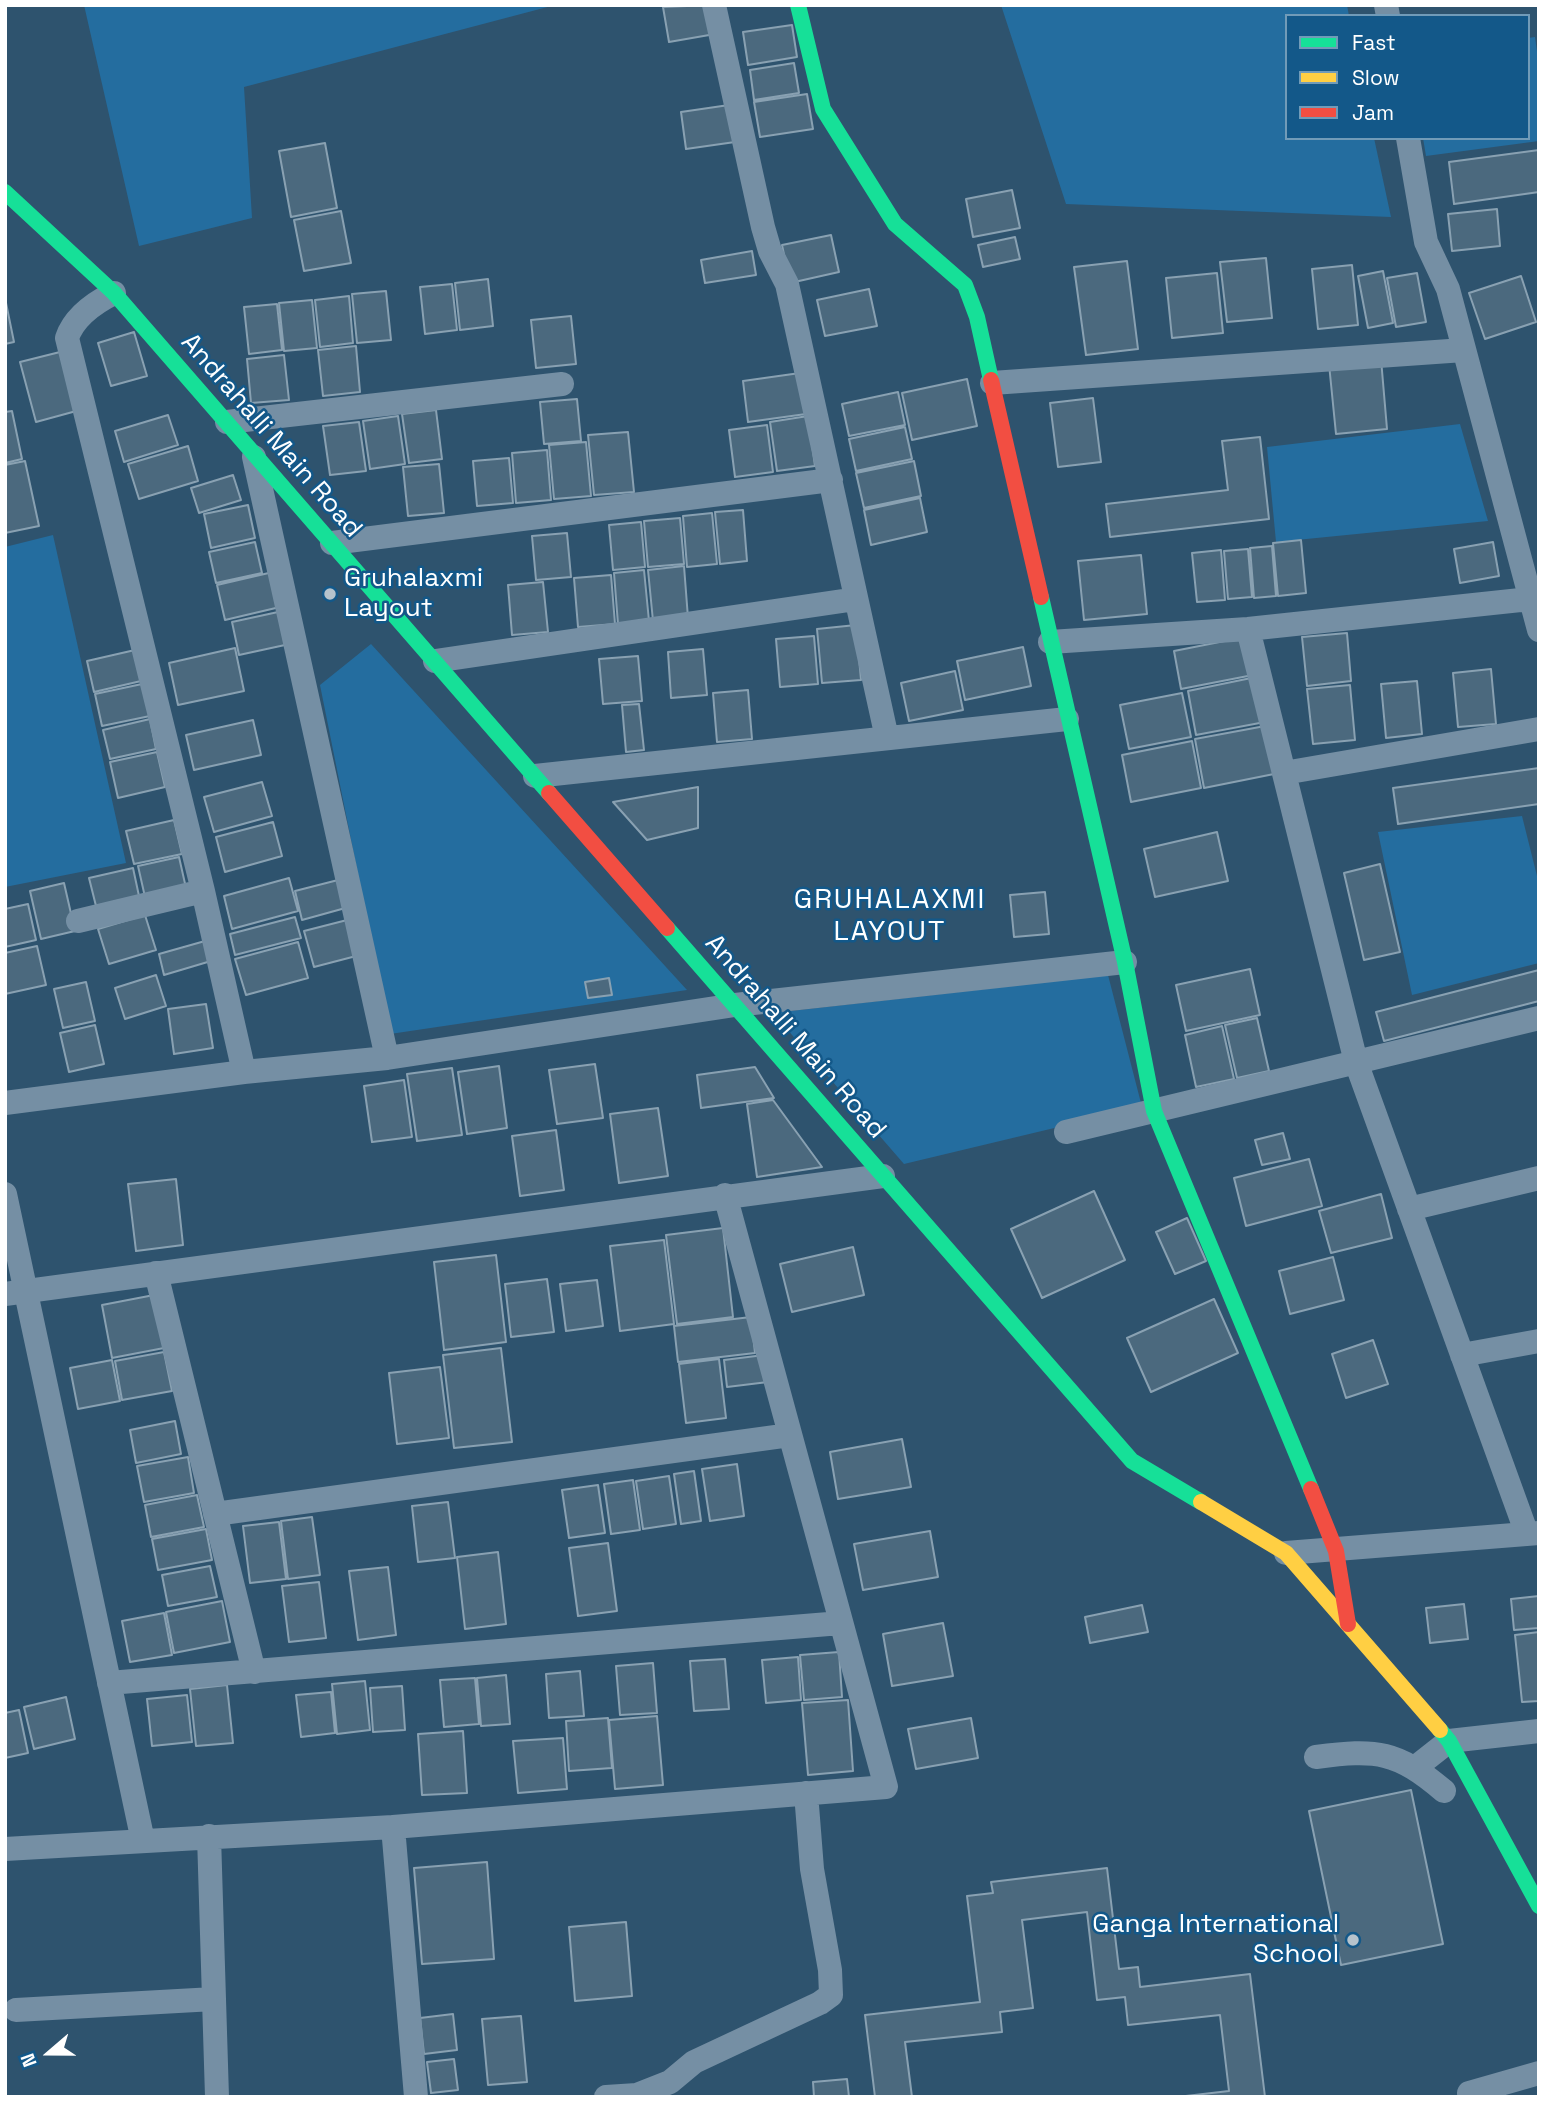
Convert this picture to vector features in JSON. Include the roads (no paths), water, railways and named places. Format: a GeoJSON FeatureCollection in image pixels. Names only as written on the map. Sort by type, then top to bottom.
{"type":"FeatureCollection","features":[{"type":"Feature","properties":{"kind":"main road"},"geometry":{"type":"LineString","coordinates":[[798,5],[823,109],[895,224],[965,285],[977,317],[1067,719],[1125,962],[1154,1111],[1336,1551],[1348,1624]]}},
{"type":"Feature","properties":{"kind":"main road","name":"Andrahalli Main Road"},"geometry":{"type":"LineString","coordinates":[[5,192],[114,293],[1132,1461],[1286,1553],[1449,1741],[1539,1906]]}},
{"type":"Feature","properties":{"kind":"street"},"geometry":{"type":"LineString","coordinates":[[714,5],[763,226],[770,251],[787,284],[887,738]]}},
{"type":"Feature","properties":{"kind":"street"},"geometry":{"type":"LineString","coordinates":[[1408,140],[1426,242],[1448,289],[1539,630]]}},
{"type":"Feature","properties":{"kind":"street"},"geometry":{"type":"LineString","coordinates":[[114,293],[96,302],[70,329],[67,338],[203,891],[244,1072]]}},
{"type":"Feature","properties":{"kind":"street"},"geometry":{"type":"LineString","coordinates":[[992,383],[1464,350]]}},
{"type":"Feature","properties":{"kind":"street"},"geometry":{"type":"LineString","coordinates":[[227,422],[562,384]]}},
{"type":"Feature","properties":{"kind":"street"},"geometry":{"type":"LineString","coordinates":[[252,452],[387,1058]]}},
{"type":"Feature","properties":{"kind":"street"},"geometry":{"type":"LineString","coordinates":[[332,543],[831,480]]}},
{"type":"Feature","properties":{"kind":"street"},"geometry":{"type":"LineString","coordinates":[[435,661],[856,599]]}},
{"type":"Feature","properties":{"kind":"street"},"geometry":{"type":"LineString","coordinates":[[1050,642],[1248,629],[1530,599]]}},
{"type":"Feature","properties":{"kind":"street"},"geometry":{"type":"LineString","coordinates":[[1248,629],[1356,1062],[1462,1356],[1533,1533],[1286,1553]]}},
{"type":"Feature","properties":{"kind":"street"},"geometry":{"type":"LineString","coordinates":[[535,776],[1067,719]]}},
{"type":"Feature","properties":{"kind":"street"},"geometry":{"type":"LineString","coordinates":[[1284,773],[1539,729]]}},
{"type":"Feature","properties":{"kind":"street"},"geometry":{"type":"LineString","coordinates":[[78,921],[203,891]]}},
{"type":"Feature","properties":{"kind":"street"},"geometry":{"type":"LineString","coordinates":[[5,1104],[244,1072],[387,1058],[735,1005],[1125,962]]}},
{"type":"Feature","properties":{"kind":"street"},"geometry":{"type":"LineString","coordinates":[[1066,1132],[1539,1018]]}},
{"type":"Feature","properties":{"kind":"street"},"geometry":{"type":"LineString","coordinates":[[15,1293],[883,1175]]}},
{"type":"Feature","properties":{"kind":"street"},"geometry":{"type":"LineString","coordinates":[[1409,1209],[1539,1178]]}},
{"type":"Feature","properties":{"kind":"street"},"geometry":{"type":"LineString","coordinates":[[5,1194],[15,1293],[109,1683],[143,1841]]}},
{"type":"Feature","properties":{"kind":"street"},"geometry":{"type":"LineString","coordinates":[[5,1849],[393,1827],[886,1787],[725,1195]]}},
{"type":"Feature","properties":{"kind":"street"},"geometry":{"type":"LineString","coordinates":[[156,1273],[254,1672]]}},
{"type":"Feature","properties":{"kind":"street"},"geometry":{"type":"LineString","coordinates":[[1462,1356],[1539,1341]]}},
{"type":"Feature","properties":{"kind":"street"},"geometry":{"type":"LineString","coordinates":[[215,1514],[790,1435]]}},
{"type":"Feature","properties":{"kind":"street"},"geometry":{"type":"LineString","coordinates":[[109,1683],[841,1623]]}},
{"type":"Feature","properties":{"kind":"street"},"geometry":{"type":"LineString","coordinates":[[1416,1767],[1449,1741],[1539,1731]]}},
{"type":"Feature","properties":{"kind":"street"},"geometry":{"type":"LineString","coordinates":[[1316,1757],[1357,1752],[1389,1755],[1416,1767],[1444,1791]]}},
{"type":"Feature","properties":{"kind":"street"},"geometry":{"type":"LineString","coordinates":[[606,2097],[637,2096],[670,2082],[694,2062],[820,2003],[831,1994],[830,1970],[812,1869],[806,1793]]}},
{"type":"Feature","properties":{"kind":"street"},"geometry":{"type":"LineString","coordinates":[[393,1827],[415,2097]]}},
{"type":"Feature","properties":{"kind":"street"},"geometry":{"type":"LineString","coordinates":[[209,1836],[217,2097]]}},
{"type":"Feature","properties":{"kind":"street"},"geometry":{"type":"LineString","coordinates":[[16,2010],[214,1999]]}},
{"type":"Feature","properties":{"kind":"street"},"geometry":{"type":"LineString","coordinates":[[1469,2093],[1539,2073]]}},
{"type":"Feature","properties":{"kind":"place","name":"Gruhalaxmi Layout"},"geometry":{"type":"Point","coordinates":[330,594]}},
{"type":"Feature","properties":{"kind":"place","name":"Ganga International School"},"geometry":{"type":"Point","coordinates":[1353,1940]}},
{"type":"Feature","properties":{"kind":"district","name":"GRUHALAXMI LAYOUT"},"geometry":{"type":"Point","coordinates":[890,916]}}]}
